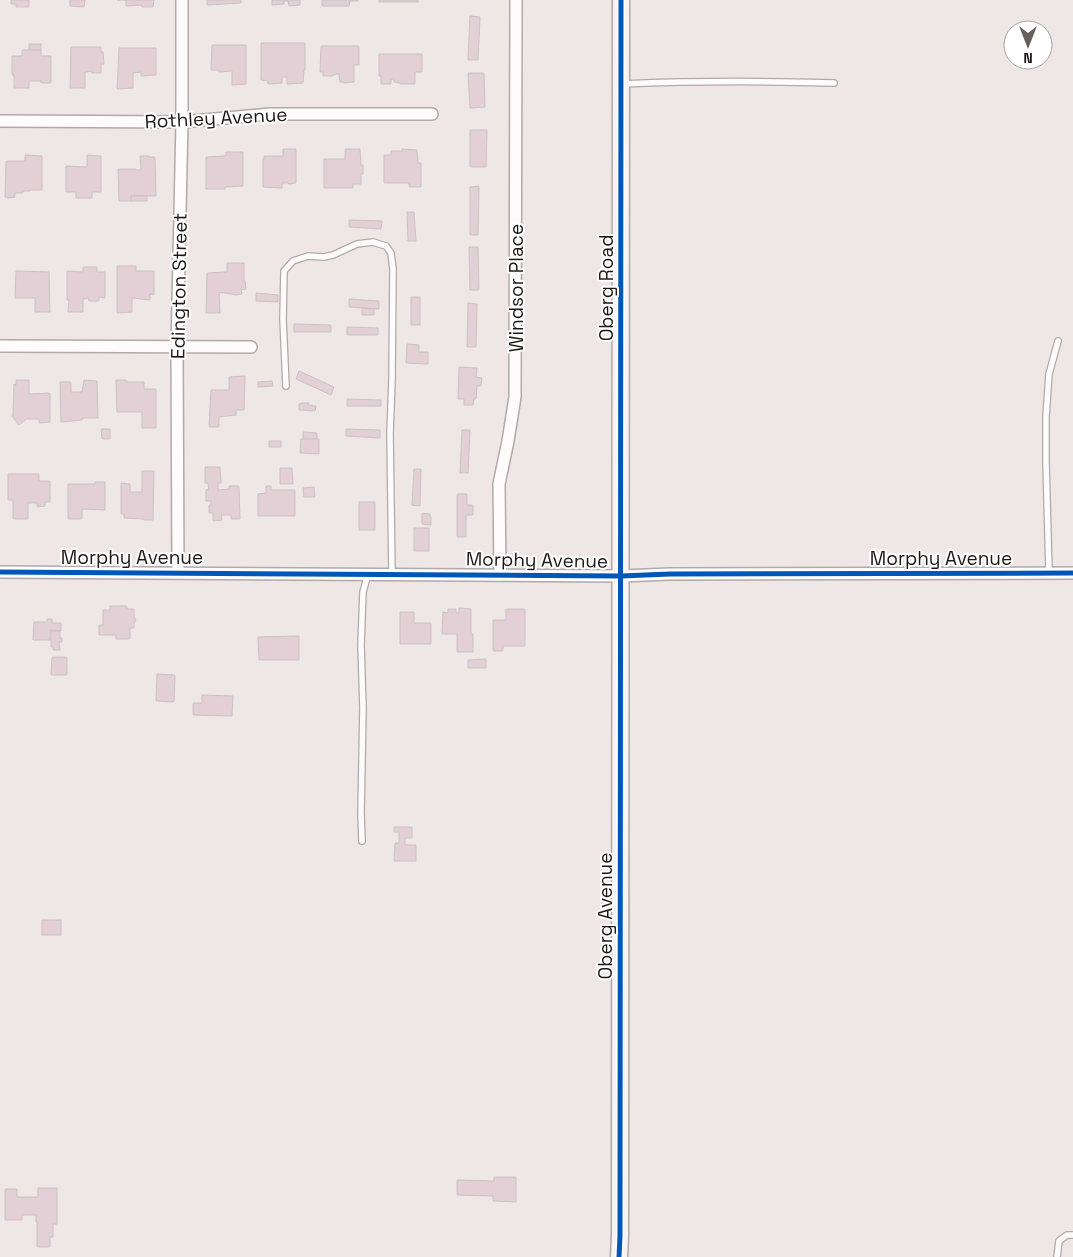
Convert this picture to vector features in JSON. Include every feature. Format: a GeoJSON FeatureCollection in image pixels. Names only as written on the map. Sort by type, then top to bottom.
{"type":"FeatureCollection","features":[{"type":"Feature","properties":{"kind":"street","name":"Edington Street"},"geometry":{"type":"LineString","coordinates":[[178,572],[177,348],[182,122],[182,0]]}},
{"type":"Feature","properties":{"kind":"street","name":"Windsor Place"},"geometry":{"type":"LineString","coordinates":[[500,574],[499,484],[515,397],[516,0]]}},
{"type":"Feature","properties":{"kind":"street","name":"Oberg Road"},"geometry":{"type":"LineString","coordinates":[[621,0],[621,576]]}},
{"type":"Feature","properties":{"kind":"street","name":"Rothley Avenue"},"geometry":{"type":"LineString","coordinates":[[0,121],[182,122],[270,114],[432,114]]}},
{"type":"Feature","properties":{"kind":"street"},"geometry":{"type":"LineString","coordinates":[[0,346],[251,347]]}},
{"type":"Feature","properties":{"kind":"street","name":"Morphy Avenue"},"geometry":{"type":"LineString","coordinates":[[0,572],[621,576],[670,574],[1073,573]]}},
{"type":"Feature","properties":{"kind":"street","name":"Oberg Avenue"},"geometry":{"type":"LineString","coordinates":[[619,1257],[621,576]]}},
{"type":"Feature","properties":{"kind":"street","name":"Oberg Avenue"},"geometry":{"type":"LineString","coordinates":[[620,1236],[631,1257]]}},
{"type":"Feature","properties":{"kind":"lane"},"geometry":{"type":"LineString","coordinates":[[621,84],[774,81],[834,83]]}},
{"type":"Feature","properties":{"kind":"lane"},"geometry":{"type":"LineString","coordinates":[[286,386],[283,319],[284,271],[293,261],[308,256],[324,257],[333,255],[357,244],[373,242],[386,246],[391,253],[393,269],[390,434],[392,574]]}},
{"type":"Feature","properties":{"kind":"lane"},"geometry":{"type":"LineString","coordinates":[[1049,573],[1046,416],[1049,374],[1058,341]]}},
{"type":"Feature","properties":{"kind":"lane"},"geometry":{"type":"LineString","coordinates":[[362,841],[363,708],[361,645],[363,592],[368,574]]}},
{"type":"Feature","properties":{"kind":"lane"},"geometry":{"type":"LineString","coordinates":[[1056,1257],[1058,1241],[1067,1235],[1073,1235]]}},
{"type":"Feature","properties":{"kind":"building"},"geometry":{"type":"Polygon","coordinates":[[[11,0],[29,0],[29,7],[16,7],[16,4],[11,4],[11,0]]]}},
{"type":"Feature","properties":{"kind":"building"},"geometry":{"type":"Polygon","coordinates":[[[70,0],[85,0],[84,7],[70,6],[70,0]]]}},
{"type":"Feature","properties":{"kind":"building"},"geometry":{"type":"Polygon","coordinates":[[[126,0],[154,0],[153,7],[142,7],[142,5],[126,6],[126,0]]]}},
{"type":"Feature","properties":{"kind":"building"},"geometry":{"type":"Polygon","coordinates":[[[207,0],[241,0],[241,3],[207,5],[207,0]]]}},
{"type":"Feature","properties":{"kind":"building"},"geometry":{"type":"Polygon","coordinates":[[[272,0],[300,0],[300,5],[289,6],[288,1],[284,1],[284,4],[272,5],[272,0]]]}},
{"type":"Feature","properties":{"kind":"building"},"geometry":{"type":"Polygon","coordinates":[[[322,0],[358,1],[350,1],[349,6],[322,6],[322,0]]]}},
{"type":"Feature","properties":{"kind":"building"},"geometry":{"type":"Polygon","coordinates":[[[379,0],[418,0],[418,2],[379,2],[379,0]]]}},
{"type":"Feature","properties":{"kind":"building"},"geometry":{"type":"Polygon","coordinates":[[[470,16],[480,17],[478,60],[468,60],[470,16]]]}},
{"type":"Feature","properties":{"kind":"building"},"geometry":{"type":"Polygon","coordinates":[[[261,43],[305,43],[303,83],[287,84],[287,77],[282,77],[282,83],[268,84],[267,80],[261,80],[261,43]]]}},
{"type":"Feature","properties":{"kind":"building"},"geometry":{"type":"Polygon","coordinates":[[[29,44],[41,44],[41,50],[29,50],[29,44]]]}},
{"type":"Feature","properties":{"kind":"building"},"geometry":{"type":"Polygon","coordinates":[[[212,45],[246,45],[246,84],[232,85],[232,71],[219,72],[219,70],[211,70],[212,45]]]}},
{"type":"Feature","properties":{"kind":"building"},"geometry":{"type":"Polygon","coordinates":[[[321,46],[359,46],[359,65],[354,65],[354,82],[340,82],[339,74],[323,76],[323,72],[320,72],[321,46]]]}},
{"type":"Feature","properties":{"kind":"building"},"geometry":{"type":"Polygon","coordinates":[[[71,47],[101,47],[101,52],[103,52],[104,64],[101,64],[101,73],[85,72],[85,88],[70,88],[71,47]]]}},
{"type":"Feature","properties":{"kind":"building"},"geometry":{"type":"Polygon","coordinates":[[[119,48],[156,48],[156,75],[141,76],[141,72],[133,73],[133,88],[117,89],[119,48]]]}},
{"type":"Feature","properties":{"kind":"building"},"geometry":{"type":"Polygon","coordinates":[[[22,50],[41,50],[41,56],[51,56],[51,83],[29,81],[29,88],[14,88],[12,56],[22,56],[22,50]]]}},
{"type":"Feature","properties":{"kind":"building"},"geometry":{"type":"Polygon","coordinates":[[[379,54],[422,54],[422,72],[415,72],[415,84],[400,84],[391,79],[391,84],[381,84],[379,54]]]}},
{"type":"Feature","properties":{"kind":"building"},"geometry":{"type":"Polygon","coordinates":[[[468,73],[484,73],[485,107],[470,108],[468,73]]]}},
{"type":"Feature","properties":{"kind":"building"},"geometry":{"type":"Polygon","coordinates":[[[470,130],[487,130],[486,167],[470,167],[470,130]]]}},
{"type":"Feature","properties":{"kind":"building"},"geometry":{"type":"Polygon","coordinates":[[[283,149],[296,149],[296,183],[282,183],[282,188],[263,187],[264,156],[283,156],[283,149]]]}},
{"type":"Feature","properties":{"kind":"building"},"geometry":{"type":"Polygon","coordinates":[[[345,149],[360,149],[361,165],[363,165],[361,184],[353,184],[353,188],[324,188],[324,159],[345,159],[345,149]]]}},
{"type":"Feature","properties":{"kind":"building"},"geometry":{"type":"Polygon","coordinates":[[[402,149],[417,150],[418,163],[421,163],[421,187],[409,187],[409,183],[384,183],[384,155],[391,155],[391,151],[402,151],[402,149]]]}},
{"type":"Feature","properties":{"kind":"building"},"geometry":{"type":"Polygon","coordinates":[[[226,152],[243,152],[243,186],[225,187],[225,189],[206,189],[206,157],[226,156],[226,152]]]}},
{"type":"Feature","properties":{"kind":"building"},"geometry":{"type":"Polygon","coordinates":[[[25,155],[42,156],[42,190],[23,191],[23,193],[15,193],[15,197],[7,198],[5,197],[6,161],[25,161],[25,155]]]}},
{"type":"Feature","properties":{"kind":"building"},"geometry":{"type":"Polygon","coordinates":[[[87,155],[101,156],[101,192],[92,192],[92,198],[76,198],[76,192],[66,192],[66,166],[87,167],[87,155]]]}},
{"type":"Feature","properties":{"kind":"building"},"geometry":{"type":"Polygon","coordinates":[[[140,156],[155,157],[156,196],[131,196],[131,201],[119,201],[118,169],[141,170],[140,156]]]}},
{"type":"Feature","properties":{"kind":"building"},"geometry":{"type":"Polygon","coordinates":[[[479,186],[478,235],[470,235],[470,187],[479,186]]]}},
{"type":"Feature","properties":{"kind":"building"},"geometry":{"type":"Polygon","coordinates":[[[131,196],[147,196],[147,201],[131,201],[131,196]]]}},
{"type":"Feature","properties":{"kind":"building"},"geometry":{"type":"Polygon","coordinates":[[[407,212],[414,212],[416,241],[408,241],[407,212]]]}},
{"type":"Feature","properties":{"kind":"building"},"geometry":{"type":"Polygon","coordinates":[[[349,220],[382,221],[381,229],[349,227],[349,220]]]}},
{"type":"Feature","properties":{"kind":"building"},"geometry":{"type":"Polygon","coordinates":[[[469,247],[478,247],[479,290],[470,290],[469,247]]]}},
{"type":"Feature","properties":{"kind":"building"},"geometry":{"type":"Polygon","coordinates":[[[227,263],[244,263],[246,289],[241,290],[242,294],[236,295],[219,292],[220,313],[206,313],[207,273],[227,272],[227,263]]]}},
{"type":"Feature","properties":{"kind":"building"},"geometry":{"type":"Polygon","coordinates":[[[117,266],[136,266],[136,271],[154,271],[154,295],[150,294],[150,300],[132,298],[132,312],[117,313],[117,266]]]}},
{"type":"Feature","properties":{"kind":"building"},"geometry":{"type":"Polygon","coordinates":[[[83,267],[97,267],[97,272],[105,272],[105,298],[99,297],[99,301],[89,301],[88,298],[83,299],[83,312],[68,312],[67,271],[83,272],[83,267]]]}},
{"type":"Feature","properties":{"kind":"building"},"geometry":{"type":"Polygon","coordinates":[[[16,271],[49,272],[50,312],[35,312],[35,298],[15,298],[16,271]]]}},
{"type":"Feature","properties":{"kind":"building"},"geometry":{"type":"Polygon","coordinates":[[[256,293],[278,295],[278,302],[256,301],[256,293]]]}},
{"type":"Feature","properties":{"kind":"building"},"geometry":{"type":"Polygon","coordinates":[[[411,297],[420,297],[420,325],[411,325],[411,297]]]}},
{"type":"Feature","properties":{"kind":"building"},"geometry":{"type":"Polygon","coordinates":[[[349,299],[379,301],[379,309],[349,307],[349,299]]]}},
{"type":"Feature","properties":{"kind":"building"},"geometry":{"type":"Polygon","coordinates":[[[468,303],[477,304],[476,347],[467,347],[468,303]]]}},
{"type":"Feature","properties":{"kind":"building"},"geometry":{"type":"Polygon","coordinates":[[[362,308],[374,309],[374,315],[362,315],[362,308]]]}},
{"type":"Feature","properties":{"kind":"building"},"geometry":{"type":"Polygon","coordinates":[[[294,324],[331,325],[331,332],[294,332],[294,324]]]}},
{"type":"Feature","properties":{"kind":"building"},"geometry":{"type":"Polygon","coordinates":[[[347,327],[378,328],[378,335],[347,335],[347,327]]]}},
{"type":"Feature","properties":{"kind":"building"},"geometry":{"type":"Polygon","coordinates":[[[407,344],[419,345],[419,352],[428,352],[428,364],[406,363],[407,344]]]}},
{"type":"Feature","properties":{"kind":"building"},"geometry":{"type":"Polygon","coordinates":[[[459,367],[477,368],[476,377],[482,378],[481,386],[477,386],[476,399],[474,399],[473,405],[464,405],[464,399],[458,399],[459,367]]]}},
{"type":"Feature","properties":{"kind":"building"},"geometry":{"type":"Polygon","coordinates":[[[299,371],[334,387],[331,395],[296,379],[299,371]]]}},
{"type":"Feature","properties":{"kind":"building"},"geometry":{"type":"Polygon","coordinates":[[[245,376],[244,410],[236,410],[236,415],[219,417],[219,427],[209,427],[211,390],[229,390],[229,377],[245,376]]]}},
{"type":"Feature","properties":{"kind":"building"},"geometry":{"type":"Polygon","coordinates":[[[16,380],[29,380],[29,394],[50,393],[50,422],[39,423],[39,419],[26,419],[19,425],[12,416],[14,384],[16,385],[16,380]]]}},
{"type":"Feature","properties":{"kind":"building"},"geometry":{"type":"Polygon","coordinates":[[[84,380],[97,381],[98,418],[82,418],[82,420],[61,422],[60,382],[71,382],[71,392],[82,392],[84,380]]]}},
{"type":"Feature","properties":{"kind":"building"},"geometry":{"type":"Polygon","coordinates":[[[116,380],[144,382],[144,389],[156,389],[156,428],[142,428],[142,412],[117,412],[116,380]]]}},
{"type":"Feature","properties":{"kind":"building"},"geometry":{"type":"Polygon","coordinates":[[[272,381],[273,386],[258,387],[258,382],[272,381]]]}},
{"type":"Feature","properties":{"kind":"building"},"geometry":{"type":"Polygon","coordinates":[[[347,399],[381,400],[381,406],[347,406],[347,399]]]}},
{"type":"Feature","properties":{"kind":"building"},"geometry":{"type":"Polygon","coordinates":[[[309,403],[308,405],[316,406],[315,411],[299,410],[299,404],[309,403]]]}},
{"type":"Feature","properties":{"kind":"building"},"geometry":{"type":"Polygon","coordinates":[[[101,429],[110,429],[110,439],[102,439],[101,429]]]}},
{"type":"Feature","properties":{"kind":"building"},"geometry":{"type":"Polygon","coordinates":[[[346,429],[380,430],[380,438],[346,436],[346,429]]]}},
{"type":"Feature","properties":{"kind":"building"},"geometry":{"type":"Polygon","coordinates":[[[462,430],[470,430],[468,473],[460,473],[462,430]]]}},
{"type":"Feature","properties":{"kind":"building"},"geometry":{"type":"Polygon","coordinates":[[[303,432],[317,433],[317,439],[303,439],[303,432]]]}},
{"type":"Feature","properties":{"kind":"building"},"geometry":{"type":"Polygon","coordinates":[[[301,439],[319,439],[319,454],[300,453],[301,439]]]}},
{"type":"Feature","properties":{"kind":"building"},"geometry":{"type":"Polygon","coordinates":[[[269,441],[281,441],[281,447],[269,447],[269,441]]]}},
{"type":"Feature","properties":{"kind":"building"},"geometry":{"type":"Polygon","coordinates":[[[205,467],[220,467],[221,483],[218,483],[218,490],[229,489],[229,486],[239,486],[240,519],[231,519],[231,515],[221,515],[222,520],[213,521],[213,513],[209,513],[211,501],[206,501],[206,490],[209,489],[208,483],[205,483],[205,467]]]}},
{"type":"Feature","properties":{"kind":"building"},"geometry":{"type":"Polygon","coordinates":[[[280,468],[292,468],[293,484],[280,484],[280,468]]]}},
{"type":"Feature","properties":{"kind":"building"},"geometry":{"type":"Polygon","coordinates":[[[414,469],[421,469],[420,506],[412,505],[414,469]]]}},
{"type":"Feature","properties":{"kind":"building"},"geometry":{"type":"Polygon","coordinates":[[[142,471],[154,471],[153,520],[124,518],[124,514],[121,514],[121,483],[130,484],[130,492],[142,492],[142,471]]]}},
{"type":"Feature","properties":{"kind":"building"},"geometry":{"type":"Polygon","coordinates":[[[8,474],[39,474],[39,481],[50,481],[50,502],[45,502],[45,506],[37,507],[37,503],[28,503],[28,519],[13,519],[13,500],[8,500],[8,474]]]}},
{"type":"Feature","properties":{"kind":"building"},"geometry":{"type":"Polygon","coordinates":[[[95,482],[105,482],[105,510],[82,509],[82,519],[68,519],[68,484],[95,484],[95,482]]]}},
{"type":"Feature","properties":{"kind":"building"},"geometry":{"type":"Polygon","coordinates":[[[266,486],[271,486],[271,490],[295,490],[295,516],[258,516],[258,494],[266,493],[266,486]]]}},
{"type":"Feature","properties":{"kind":"building"},"geometry":{"type":"Polygon","coordinates":[[[314,487],[315,497],[304,497],[303,488],[314,487]]]}},
{"type":"Feature","properties":{"kind":"building"},"geometry":{"type":"Polygon","coordinates":[[[457,494],[467,494],[467,505],[473,505],[473,515],[466,515],[466,537],[457,537],[457,494]]]}},
{"type":"Feature","properties":{"kind":"building"},"geometry":{"type":"Polygon","coordinates":[[[359,502],[375,502],[375,530],[359,530],[359,502]]]}},
{"type":"Feature","properties":{"kind":"building"},"geometry":{"type":"Polygon","coordinates":[[[422,513],[430,514],[431,525],[422,524],[422,513]]]}},
{"type":"Feature","properties":{"kind":"building"},"geometry":{"type":"Polygon","coordinates":[[[414,528],[429,528],[429,551],[414,551],[414,528]]]}},
{"type":"Feature","properties":{"kind":"building"},"geometry":{"type":"Polygon","coordinates":[[[110,606],[127,606],[127,609],[134,609],[136,621],[134,628],[130,628],[130,639],[116,639],[116,635],[99,635],[99,625],[103,625],[103,610],[110,610],[110,606]]]}},
{"type":"Feature","properties":{"kind":"building"},"geometry":{"type":"Polygon","coordinates":[[[459,608],[471,609],[473,652],[457,652],[457,634],[442,634],[443,612],[448,613],[448,609],[456,609],[456,613],[459,613],[459,608]]]}},
{"type":"Feature","properties":{"kind":"building"},"geometry":{"type":"Polygon","coordinates":[[[506,609],[525,609],[525,646],[503,646],[503,651],[493,651],[493,620],[506,620],[506,609]]]}},
{"type":"Feature","properties":{"kind":"building"},"geometry":{"type":"Polygon","coordinates":[[[400,612],[414,612],[414,623],[431,623],[431,644],[400,644],[400,612]]]}},
{"type":"Feature","properties":{"kind":"building"},"geometry":{"type":"Polygon","coordinates":[[[47,619],[52,619],[52,623],[61,623],[61,631],[50,630],[50,640],[33,640],[34,622],[47,622],[47,619]]]}},
{"type":"Feature","properties":{"kind":"building"},"geometry":{"type":"Polygon","coordinates":[[[51,631],[60,631],[62,642],[59,642],[60,650],[53,650],[53,647],[51,647],[51,631]]]}},
{"type":"Feature","properties":{"kind":"building"},"geometry":{"type":"Polygon","coordinates":[[[299,636],[299,660],[259,660],[258,637],[299,636]]]}},
{"type":"Feature","properties":{"kind":"building"},"geometry":{"type":"Polygon","coordinates":[[[52,657],[67,657],[67,675],[51,675],[52,657]]]}},
{"type":"Feature","properties":{"kind":"building"},"geometry":{"type":"Polygon","coordinates":[[[486,659],[486,668],[468,668],[468,660],[486,659]]]}},
{"type":"Feature","properties":{"kind":"building"},"geometry":{"type":"Polygon","coordinates":[[[157,674],[175,675],[174,702],[156,701],[157,674]]]}},
{"type":"Feature","properties":{"kind":"building"},"geometry":{"type":"Polygon","coordinates":[[[202,695],[233,696],[232,716],[193,715],[193,703],[202,703],[202,695]]]}},
{"type":"Feature","properties":{"kind":"building"},"geometry":{"type":"Polygon","coordinates":[[[394,827],[412,827],[412,838],[405,838],[405,845],[416,845],[416,861],[394,861],[395,843],[399,843],[399,832],[394,832],[394,827]]]}},
{"type":"Feature","properties":{"kind":"building"},"geometry":{"type":"Polygon","coordinates":[[[42,920],[61,920],[61,935],[42,935],[42,920]]]}},
{"type":"Feature","properties":{"kind":"building"},"geometry":{"type":"Polygon","coordinates":[[[494,1177],[516,1177],[516,1202],[493,1201],[493,1196],[457,1195],[457,1180],[494,1181],[494,1177]]]}},
{"type":"Feature","properties":{"kind":"building"},"geometry":{"type":"Polygon","coordinates":[[[38,1188],[57,1188],[57,1224],[53,1224],[53,1237],[50,1237],[50,1247],[37,1247],[36,1215],[22,1215],[22,1220],[5,1220],[5,1189],[17,1189],[17,1197],[38,1197],[38,1188]]]}},
{"type":"Feature","properties":{"kind":"cycle path"},"geometry":{"type":"LineString","coordinates":[[619,1257],[621,0]]}},
{"type":"Feature","properties":{"kind":"cycle path"},"geometry":{"type":"LineString","coordinates":[[0,572],[621,576],[670,574],[1073,573]]}}]}
